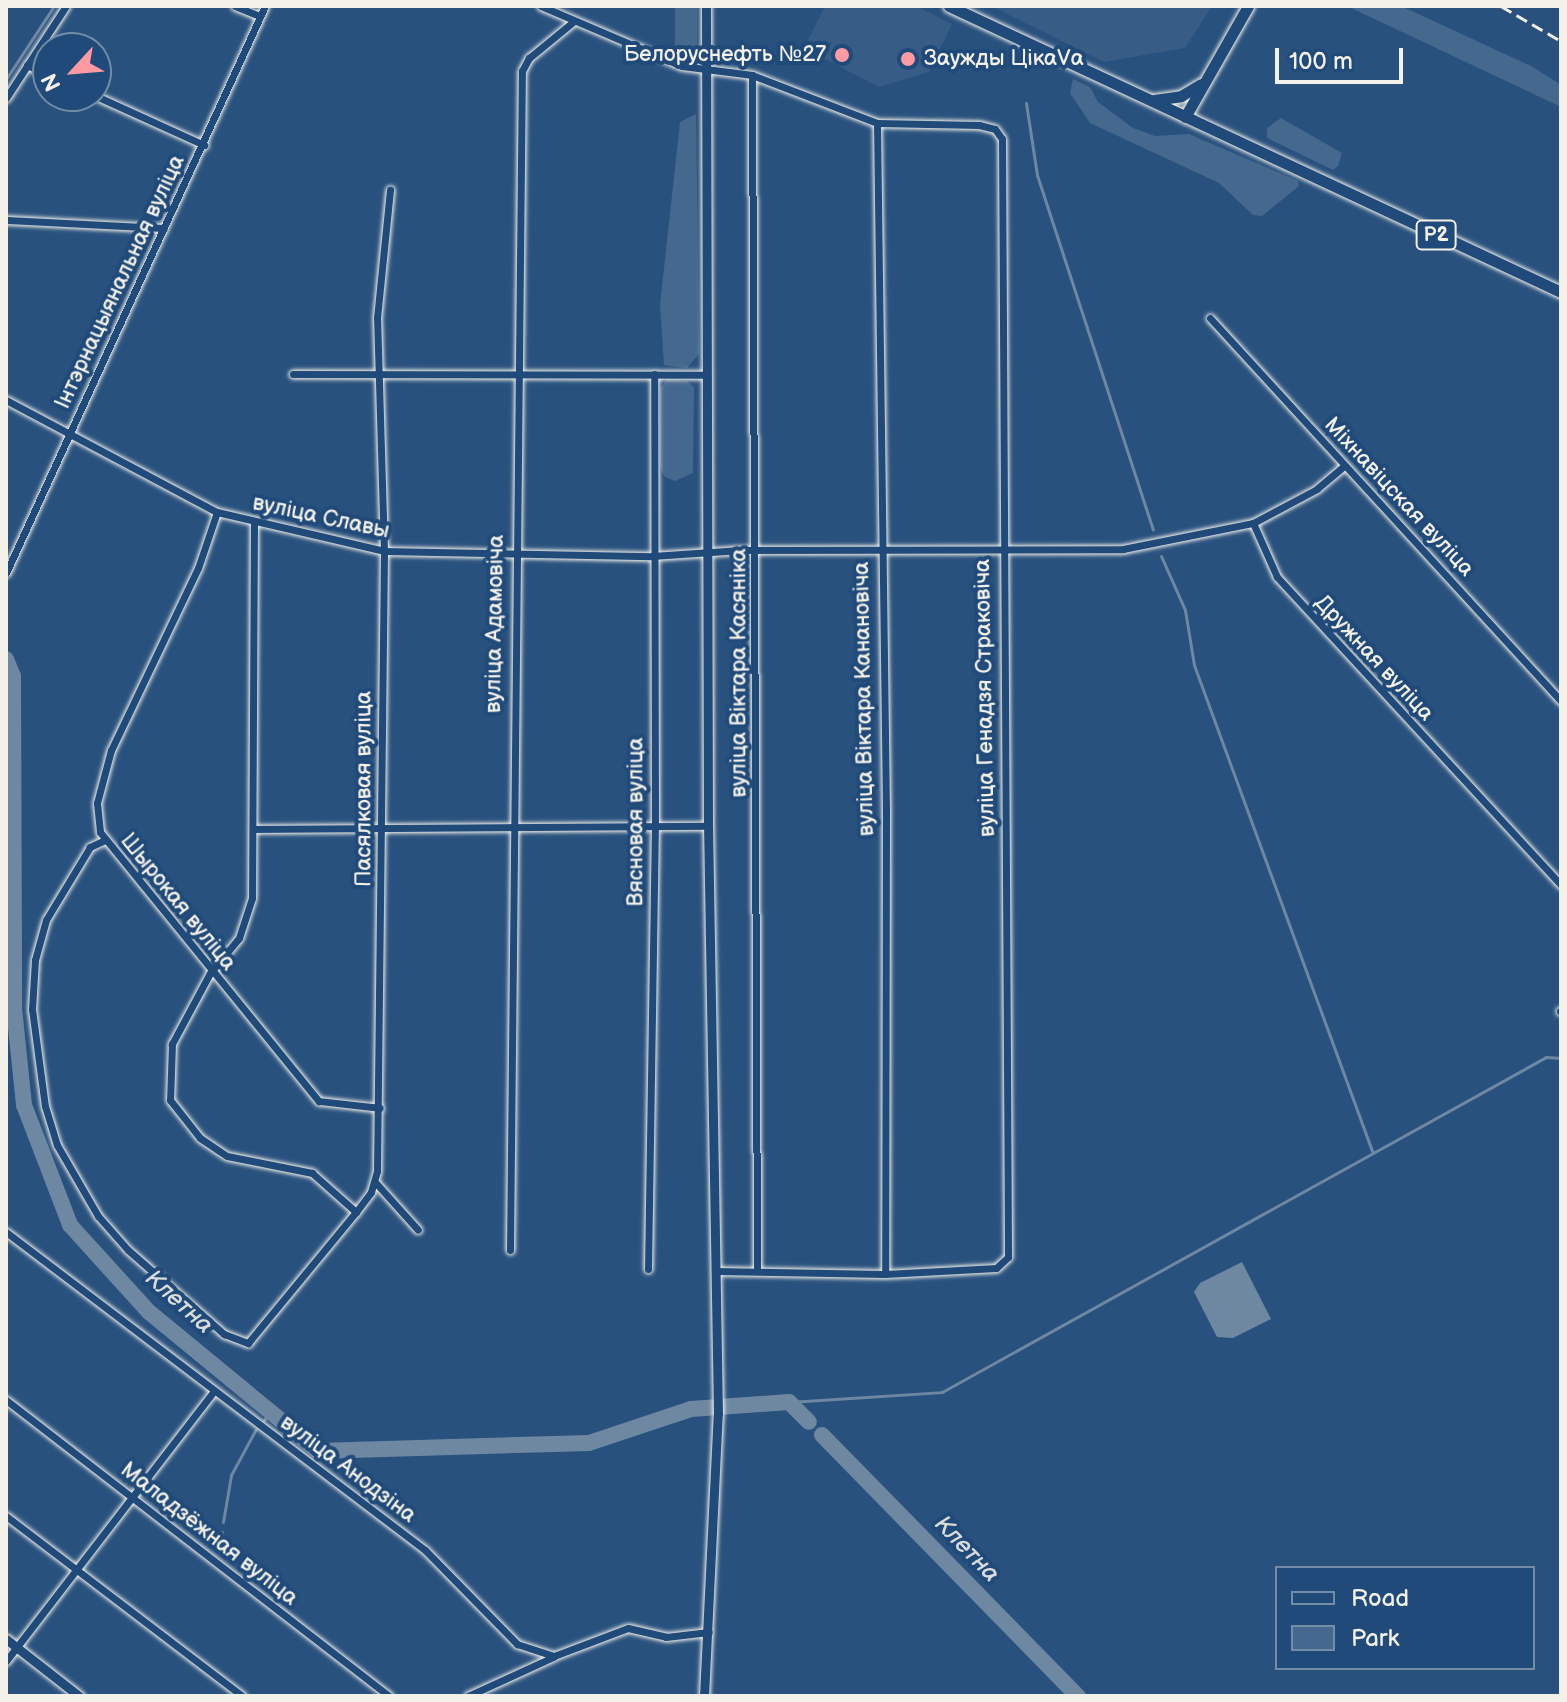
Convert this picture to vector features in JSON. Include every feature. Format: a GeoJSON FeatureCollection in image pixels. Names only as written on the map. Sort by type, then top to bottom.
{"type":"FeatureCollection","features":[{"type":"Feature","properties":{"kind":"main road","name":"Р2"},"geometry":{"type":"LineString","coordinates":[[949,6],[1561,292]]}},
{"type":"Feature","properties":{"kind":"main road"},"geometry":{"type":"LineString","coordinates":[[1185,117],[1248,6]]}},
{"type":"Feature","properties":{"kind":"main road"},"geometry":{"type":"LineString","coordinates":[[1147,99],[1181,96],[1205,82]]}},
{"type":"Feature","properties":{"kind":"street"},"geometry":{"type":"LineString","coordinates":[[6,98],[66,6]]}},
{"type":"Feature","properties":{"kind":"street"},"geometry":{"type":"LineString","coordinates":[[235,6],[260,16]]}},
{"type":"Feature","properties":{"kind":"street","name":"Інтэрнацыянальная вуліца"},"geometry":{"type":"LineString","coordinates":[[6,573],[265,6]]}},
{"type":"Feature","properties":{"kind":"street"},"geometry":{"type":"LineString","coordinates":[[541,6],[682,66],[752,75],[877,123]]}},
{"type":"Feature","properties":{"kind":"street"},"geometry":{"type":"LineString","coordinates":[[704,1696],[718,1414],[708,826],[706,6]]}},
{"type":"Feature","properties":{"kind":"street","name":"вуліца Адамовіча"},"geometry":{"type":"LineString","coordinates":[[510,1250],[511,829],[522,71],[529,58],[574,21]]}},
{"type":"Feature","properties":{"kind":"street"},"geometry":{"type":"LineString","coordinates":[[27,65],[32,67]]}},
{"type":"Feature","properties":{"kind":"street","name":"вуліца Віктара Касяніка"},"geometry":{"type":"LineString","coordinates":[[752,75],[757,550],[757,1271]]}},
{"type":"Feature","properties":{"kind":"street"},"geometry":{"type":"LineString","coordinates":[[112,103],[204,145]]}},
{"type":"Feature","properties":{"kind":"street","name":"вуліца Генадзя Страковіча"},"geometry":{"type":"LineString","coordinates":[[877,123],[979,125],[995,129],[1002,139],[1008,1257],[996,1268],[885,1274]]}},
{"type":"Feature","properties":{"kind":"street","name":"вуліца Віктара Канановіча"},"geometry":{"type":"LineString","coordinates":[[877,123],[879,549],[886,811],[885,1274]]}},
{"type":"Feature","properties":{"kind":"street","name":"Пасялковая вуліца"},"geometry":{"type":"LineString","coordinates":[[105,840],[90,847],[46,920],[35,960],[32,1009],[45,1106],[57,1145],[98,1216],[128,1250],[224,1334],[248,1343],[356,1212],[375,1182],[380,1108],[384,551],[377,318],[390,190]]}},
{"type":"Feature","properties":{"kind":"street"},"geometry":{"type":"LineString","coordinates":[[6,220],[164,228]]}},
{"type":"Feature","properties":{"kind":"street","name":"Міхнавіцская вуліца"},"geometry":{"type":"LineString","coordinates":[[1210,318],[1561,701]]}},
{"type":"Feature","properties":{"kind":"street"},"geometry":{"type":"LineString","coordinates":[[293,374],[706,375]]}},
{"type":"Feature","properties":{"kind":"street","name":"Вясновая вуліца"},"geometry":{"type":"LineString","coordinates":[[648,1269],[655,828],[652,556],[654,374]]}},
{"type":"Feature","properties":{"kind":"street","name":"вуліца Славы"},"geometry":{"type":"LineString","coordinates":[[6,400],[217,512],[384,551],[652,556],[757,550],[1123,549],[1253,523]]}},
{"type":"Feature","properties":{"kind":"street"},"geometry":{"type":"LineString","coordinates":[[1253,523],[1317,489],[1344,466]]}},
{"type":"Feature","properties":{"kind":"street","name":"Шырокая вуліца"},"geometry":{"type":"LineString","coordinates":[[217,512],[198,568],[106,764],[97,803],[105,840],[209,975],[319,1101],[380,1108]]}},
{"type":"Feature","properties":{"kind":"street"},"geometry":{"type":"LineString","coordinates":[[209,975],[247,921],[253,829],[254,522]]}},
{"type":"Feature","properties":{"kind":"street","name":"Дружная вуліца"},"geometry":{"type":"LineString","coordinates":[[1253,523],[1291,595],[1561,885]]}},
{"type":"Feature","properties":{"kind":"street"},"geometry":{"type":"LineString","coordinates":[[253,829],[708,826]]}},
{"type":"Feature","properties":{"kind":"street","name":"Шырокая вуліца"},"geometry":{"type":"LineString","coordinates":[[209,975],[172,1044],[170,1100],[200,1138],[227,1156],[312,1173],[356,1212]]}},
{"type":"Feature","properties":{"kind":"street"},"geometry":{"type":"LineString","coordinates":[[375,1182],[418,1230]]}},
{"type":"Feature","properties":{"kind":"street","name":"вуліца Анодзіна"},"geometry":{"type":"LineString","coordinates":[[6,1232],[425,1550],[517,1644],[554,1656]]}},
{"type":"Feature","properties":{"kind":"street"},"geometry":{"type":"LineString","coordinates":[[716,1271],[885,1274]]}},
{"type":"Feature","properties":{"kind":"street"},"geometry":{"type":"LineString","coordinates":[[6,1661],[214,1391]]}},
{"type":"Feature","properties":{"kind":"street","name":"Маладзёжная вуліца"},"geometry":{"type":"LineString","coordinates":[[6,1400],[389,1696]]}},
{"type":"Feature","properties":{"kind":"street"},"geometry":{"type":"LineString","coordinates":[[6,1516],[242,1696]]}},
{"type":"Feature","properties":{"kind":"street"},"geometry":{"type":"LineString","coordinates":[[468,1696],[554,1656],[628,1628],[682,1636],[709,1632]]}},
{"type":"Feature","properties":{"kind":"street"},"geometry":{"type":"LineString","coordinates":[[6,1639],[79,1696]]}},
{"type":"Feature","properties":{"kind":"shaded area"},"geometry":{"type":"Polygon","coordinates":[[[825,6],[916,6],[952,24],[929,72],[879,87],[804,48],[825,6]]]}},
{"type":"Feature","properties":{"kind":"shaded area"},"geometry":{"type":"Polygon","coordinates":[[[991,6],[1212,6],[1185,48],[1104,62],[991,6]]]}},
{"type":"Feature","properties":{"kind":"shaded area"},"geometry":{"type":"Polygon","coordinates":[[[1242,1262],[1271,1319],[1233,1338],[1217,1337],[1194,1292],[1200,1283],[1242,1262]]]}},
{"type":"Feature","properties":{"kind":"green space"},"geometry":{"type":"Polygon","coordinates":[[[675,6],[697,6],[697,57],[675,57],[675,6]]]}},
{"type":"Feature","properties":{"kind":"green space"},"geometry":{"type":"Polygon","coordinates":[[[1347,6],[1401,6],[1533,67],[1561,85],[1561,107],[1347,6]]]}},
{"type":"Feature","properties":{"kind":"green space"},"geometry":{"type":"Polygon","coordinates":[[[1073,79],[1090,87],[1098,102],[1133,128],[1155,136],[1189,134],[1298,181],[1299,186],[1262,216],[1253,215],[1219,183],[1090,123],[1070,93],[1073,79]]]}},
{"type":"Feature","properties":{"kind":"green space"},"geometry":{"type":"Polygon","coordinates":[[[696,114],[699,354],[687,368],[664,365],[660,305],[680,122],[696,114]]]}},
{"type":"Feature","properties":{"kind":"green space"},"geometry":{"type":"Polygon","coordinates":[[[1281,118],[1342,153],[1338,166],[1333,170],[1267,138],[1267,128],[1281,118]]]}},
{"type":"Feature","properties":{"kind":"green space"},"geometry":{"type":"Polygon","coordinates":[[[667,379],[687,381],[694,387],[693,473],[675,481],[665,477],[660,467],[660,388],[667,379]]]}},
{"type":"Feature","properties":{"kind":"waterway"},"geometry":{"type":"LineString","coordinates":[[6,79],[54,6]]}},
{"type":"Feature","properties":{"kind":"waterway"},"geometry":{"type":"LineString","coordinates":[[1026,103],[1037,175],[1153,529]]}},
{"type":"Feature","properties":{"kind":"waterway"},"geometry":{"type":"LineString","coordinates":[[1161,556],[1185,610],[1194,665],[1372,1151]]}},
{"type":"Feature","properties":{"kind":"waterway","name":"Клетна"},"geometry":{"type":"LineString","coordinates":[[6,659],[13,676],[14,1008],[24,1105],[70,1225],[149,1312],[318,1451],[589,1443],[691,1409],[789,1402],[809,1422]]}},
{"type":"Feature","properties":{"kind":"waterway","name":"Клетна"},"geometry":{"type":"LineString","coordinates":[[6,732],[13,731]]}},
{"type":"Feature","properties":{"kind":"waterway"},"geometry":{"type":"LineString","coordinates":[[789,1402],[942,1392],[1546,1057],[1561,1058]]}},
{"type":"Feature","properties":{"kind":"waterway"},"geometry":{"type":"LineString","coordinates":[[264,1420],[269,1413]]}},
{"type":"Feature","properties":{"kind":"waterway"},"geometry":{"type":"LineString","coordinates":[[223,1522],[231,1475],[256,1429]]}},
{"type":"Feature","properties":{"kind":"waterway","name":"Клетна"},"geometry":{"type":"LineString","coordinates":[[822,1435],[1078,1696]]}},
{"type":"Feature","properties":{"kind":"waterway"},"geometry":{"type":"LineString","coordinates":[[222,1532],[222,1550]]}},
{"type":"Feature","properties":{"kind":"railway"},"geometry":{"type":"LineString","coordinates":[[1501,6],[1561,41]]}},
{"type":"Feature","properties":{"kind":"place","name":"Белоруснефть №27"},"geometry":{"type":"Point","coordinates":[842,55]}},
{"type":"Feature","properties":{"kind":"place","name":"Заужды ЦікаVа"},"geometry":{"type":"Point","coordinates":[908,59]}}]}
